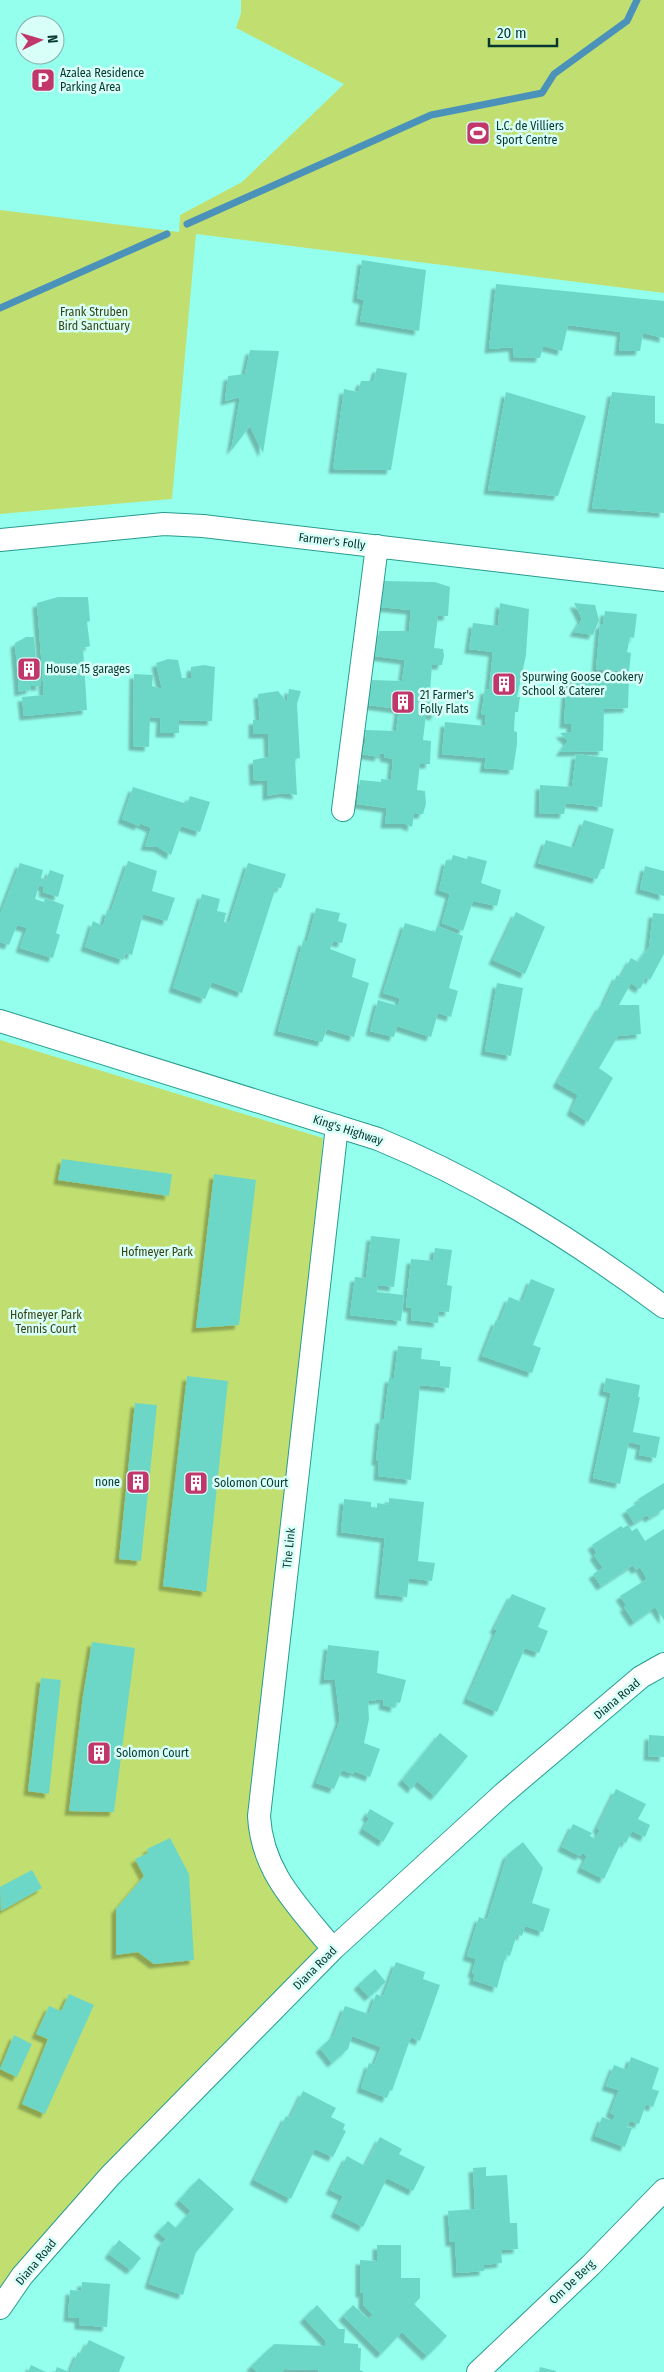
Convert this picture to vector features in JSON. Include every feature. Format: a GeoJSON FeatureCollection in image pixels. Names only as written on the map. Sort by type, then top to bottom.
{"type":"FeatureCollection","features":[{"type":"Feature","properties":{"kind":"street","name":"Farmer's Folly"},"geometry":{"type":"LineString","coordinates":[[0,540],[140,526],[182,524],[240,529],[664,580]]}},
{"type":"Feature","properties":{"kind":"street"},"geometry":{"type":"LineString","coordinates":[[343,810],[377,546]]}},
{"type":"Feature","properties":{"kind":"street","name":"King's Highway"},"geometry":{"type":"LineString","coordinates":[[0,1021],[378,1139],[420,1156],[550,1228],[664,1307]]}},
{"type":"Feature","properties":{"kind":"street","name":"The Link"},"geometry":{"type":"LineString","coordinates":[[332,1949],[280,1883],[272,1869],[260,1833],[259,1816],[336,1126]]}},
{"type":"Feature","properties":{"kind":"street","name":"Diana Road"},"geometry":{"type":"LineString","coordinates":[[3,2299],[110,2176],[332,1949],[502,1794],[641,1678],[664,1664]]}},
{"type":"Feature","properties":{"kind":"street","name":"Om De Berg"},"geometry":{"type":"LineString","coordinates":[[478,2372],[591,2265],[664,2190]]}},
{"type":"Feature","properties":{"kind":"green space","name":"L.C. de Villiers Sport Centre"},"geometry":{"type":"Polygon","coordinates":[[[241,0],[664,0],[664,293],[196,234],[172,499],[0,514],[0,210],[179,232],[180,215],[242,182],[344,84],[236,28],[241,13],[241,0]]]}},
{"type":"Feature","properties":{"kind":"green space","name":"Hofmeyer Park"},"geometry":{"type":"Polygon","coordinates":[[[0,1040],[323,1138],[263,1846],[333,1949],[0,2290],[0,1040]]]}},
{"type":"Feature","properties":{"kind":"building"},"geometry":{"type":"Polygon","coordinates":[[[362,260],[426,270],[419,331],[360,321],[364,300],[357,298],[362,260]]]}},
{"type":"Feature","properties":{"kind":"building"},"geometry":{"type":"Polygon","coordinates":[[[496,284],[664,301],[664,338],[643,333],[640,351],[619,351],[621,332],[568,325],[562,351],[543,346],[540,358],[514,357],[513,347],[489,349],[496,284]]]}},
{"type":"Feature","properties":{"kind":"building"},"geometry":{"type":"Polygon","coordinates":[[[250,350],[279,351],[263,453],[250,426],[231,451],[240,397],[225,401],[228,376],[245,374],[250,350]]]}},
{"type":"Feature","properties":{"kind":"building"},"geometry":{"type":"Polygon","coordinates":[[[377,368],[407,373],[391,470],[333,469],[344,389],[358,392],[361,381],[373,381],[377,368]]]}},
{"type":"Feature","properties":{"kind":"building"},"geometry":{"type":"Polygon","coordinates":[[[506,392],[586,416],[558,496],[488,490],[506,392]]]}},
{"type":"Feature","properties":{"kind":"building"},"geometry":{"type":"Polygon","coordinates":[[[612,392],[655,396],[655,423],[664,424],[664,513],[592,508],[612,392]]]}},
{"type":"Feature","properties":{"kind":"building","name":"21 Farmer's Folly Flats"},"geometry":{"type":"Polygon","coordinates":[[[384,581],[435,582],[450,587],[448,616],[438,616],[434,648],[443,649],[442,665],[432,665],[430,691],[437,691],[438,706],[435,716],[426,714],[423,740],[431,741],[430,764],[420,764],[417,790],[425,791],[426,804],[423,814],[414,814],[412,827],[405,824],[385,824],[387,808],[357,804],[360,780],[381,782],[381,779],[391,780],[393,759],[384,757],[385,754],[380,753],[379,757],[362,754],[366,740],[365,730],[396,731],[399,709],[369,705],[372,680],[402,681],[405,660],[375,656],[379,631],[409,631],[411,610],[380,607],[384,581]]]}},
{"type":"Feature","properties":{"kind":"building"},"geometry":{"type":"Polygon","coordinates":[[[58,597],[88,597],[90,621],[87,622],[90,646],[83,648],[87,710],[24,716],[22,697],[44,695],[37,603],[58,597]]]}},
{"type":"Feature","properties":{"kind":"building","name":"Spurwing Goose Cookery School & Caterer"},"geometry":{"type":"Polygon","coordinates":[[[500,603],[529,609],[526,655],[517,697],[520,697],[518,712],[515,712],[514,731],[517,732],[517,744],[513,770],[484,768],[486,758],[442,754],[445,722],[485,726],[486,715],[481,715],[485,689],[489,690],[493,652],[469,649],[473,623],[498,626],[500,603]]]}},
{"type":"Feature","properties":{"kind":"building"},"geometry":{"type":"Polygon","coordinates":[[[574,603],[595,605],[599,620],[593,635],[574,632],[582,619],[574,603]]]}},
{"type":"Feature","properties":{"kind":"building"},"geometry":{"type":"Polygon","coordinates":[[[605,611],[637,614],[634,638],[630,637],[627,652],[631,653],[629,672],[596,669],[600,624],[603,624],[605,611]]]}},
{"type":"Feature","properties":{"kind":"building","name":"House 15 garages"},"geometry":{"type":"Polygon","coordinates":[[[26,637],[34,637],[36,658],[40,661],[41,686],[31,686],[31,689],[19,692],[15,643],[26,637]]]}},
{"type":"Feature","properties":{"kind":"building"},"geometry":{"type":"Polygon","coordinates":[[[168,659],[178,660],[182,678],[191,678],[191,667],[204,665],[215,667],[212,721],[179,720],[179,733],[160,733],[161,718],[150,717],[149,747],[133,746],[134,674],[153,675],[152,686],[162,689],[156,663],[168,659]]]}},
{"type":"Feature","properties":{"kind":"building"},"geometry":{"type":"Polygon","coordinates":[[[568,676],[629,679],[628,708],[604,709],[603,751],[560,752],[568,741],[560,733],[571,732],[571,724],[564,724],[566,693],[569,692],[568,676]]]}},
{"type":"Feature","properties":{"kind":"building"},"geometry":{"type":"Polygon","coordinates":[[[289,689],[301,691],[297,704],[300,758],[295,759],[297,795],[284,793],[267,796],[267,780],[254,781],[253,760],[269,757],[268,734],[253,734],[253,720],[260,720],[258,694],[278,691],[287,702],[289,689]]]}},
{"type":"Feature","properties":{"kind":"building"},"geometry":{"type":"Polygon","coordinates":[[[576,754],[608,758],[602,807],[566,803],[564,814],[539,813],[540,785],[572,787],[576,754]]]}},
{"type":"Feature","properties":{"kind":"building"},"geometry":{"type":"Polygon","coordinates":[[[133,787],[187,804],[190,796],[210,802],[200,832],[181,826],[171,855],[158,847],[145,846],[151,828],[140,823],[139,826],[122,819],[133,787]]]}},
{"type":"Feature","properties":{"kind":"building"},"geometry":{"type":"Polygon","coordinates":[[[584,820],[614,829],[604,869],[601,869],[597,879],[538,863],[546,840],[574,848],[584,820]]]}},
{"type":"Feature","properties":{"kind":"building"},"geometry":{"type":"Polygon","coordinates":[[[453,855],[467,859],[468,856],[487,861],[481,883],[501,890],[497,906],[473,901],[463,931],[442,923],[450,894],[439,890],[446,860],[451,861],[453,855]]]}},
{"type":"Feature","properties":{"kind":"building"},"geometry":{"type":"Polygon","coordinates":[[[128,861],[157,871],[152,891],[175,898],[167,921],[143,914],[132,955],[126,953],[123,960],[85,947],[93,921],[103,926],[107,910],[111,911],[128,861]]]}},
{"type":"Feature","properties":{"kind":"building"},"geometry":{"type":"Polygon","coordinates":[[[20,863],[43,870],[41,878],[46,880],[50,870],[64,875],[58,897],[43,892],[44,887],[39,885],[35,899],[44,902],[45,898],[64,905],[56,933],[60,935],[53,958],[20,948],[27,928],[17,925],[9,945],[0,942],[0,915],[20,863]]]}},
{"type":"Feature","properties":{"kind":"building"},"geometry":{"type":"Polygon","coordinates":[[[248,863],[286,874],[281,888],[276,887],[242,993],[212,982],[205,999],[173,988],[202,894],[220,899],[217,911],[226,913],[224,922],[229,923],[248,863]]]}},
{"type":"Feature","properties":{"kind":"building"},"geometry":{"type":"Polygon","coordinates":[[[645,866],[664,871],[664,896],[640,889],[645,866]]]}},
{"type":"Feature","properties":{"kind":"building"},"geometry":{"type":"Polygon","coordinates":[[[316,908],[340,913],[338,921],[347,924],[342,943],[333,941],[330,949],[356,959],[352,977],[369,983],[354,1037],[327,1029],[322,1042],[278,1031],[303,941],[307,942],[316,908]]]}},
{"type":"Feature","properties":{"kind":"building"},"geometry":{"type":"Polygon","coordinates":[[[516,912],[545,927],[525,974],[493,960],[516,912]]]}},
{"type":"Feature","properties":{"kind":"building"},"geometry":{"type":"Polygon","coordinates":[[[653,913],[664,914],[664,954],[650,980],[646,977],[640,989],[631,983],[619,1005],[639,1005],[641,1034],[618,1036],[599,1068],[613,1078],[588,1122],[571,1111],[578,1095],[557,1083],[600,1006],[603,1005],[617,975],[621,977],[631,958],[638,962],[649,947],[653,913]]]}},
{"type":"Feature","properties":{"kind":"building"},"geometry":{"type":"Polygon","coordinates":[[[405,923],[435,932],[437,926],[463,936],[449,988],[458,991],[451,1017],[438,1013],[431,1037],[397,1026],[394,1037],[370,1031],[378,1000],[398,1006],[400,998],[383,993],[405,923]]]}},
{"type":"Feature","properties":{"kind":"building"},"geometry":{"type":"Polygon","coordinates":[[[497,983],[523,988],[511,1056],[485,1051],[497,983]]]}},
{"type":"Feature","properties":{"kind":"building"},"geometry":{"type":"Polygon","coordinates":[[[62,1159],[172,1174],[169,1196],[58,1180],[62,1159]]]}},
{"type":"Feature","properties":{"kind":"building"},"geometry":{"type":"Polygon","coordinates":[[[214,1174],[256,1180],[239,1325],[196,1328],[214,1174]]]}},
{"type":"Feature","properties":{"kind":"building"},"geometry":{"type":"Polygon","coordinates":[[[371,1236],[400,1239],[394,1287],[378,1285],[377,1292],[404,1295],[401,1321],[350,1315],[355,1277],[366,1278],[371,1236]]]}},
{"type":"Feature","properties":{"kind":"building"},"geometry":{"type":"Polygon","coordinates":[[[435,1248],[452,1250],[447,1285],[452,1286],[449,1312],[439,1311],[438,1323],[411,1320],[412,1308],[406,1307],[411,1259],[433,1261],[435,1248]]]}},
{"type":"Feature","properties":{"kind":"building"},"geometry":{"type":"Polygon","coordinates":[[[531,1279],[555,1289],[533,1345],[541,1348],[532,1373],[482,1356],[496,1320],[499,1322],[509,1297],[522,1302],[531,1279]]]}},
{"type":"Feature","properties":{"kind":"building"},"geometry":{"type":"Polygon","coordinates":[[[398,1346],[422,1348],[421,1359],[440,1361],[440,1366],[451,1367],[449,1388],[420,1385],[411,1480],[378,1476],[379,1461],[376,1461],[380,1419],[384,1419],[389,1378],[394,1378],[398,1346]]]}},
{"type":"Feature","properties":{"kind":"building","name":"Solomon COurt"},"geometry":{"type":"Polygon","coordinates":[[[187,1376],[228,1381],[206,1592],[163,1586],[187,1376]]]}},
{"type":"Feature","properties":{"kind":"building"},"geometry":{"type":"Polygon","coordinates":[[[606,1378],[640,1385],[638,1397],[640,1397],[633,1432],[660,1437],[656,1458],[639,1455],[641,1445],[629,1442],[620,1484],[593,1478],[611,1393],[603,1391],[606,1378]]]}},
{"type":"Feature","properties":{"kind":"building","name":"none"},"geometry":{"type":"Polygon","coordinates":[[[135,1403],[157,1405],[141,1561],[119,1559],[135,1403]]]}},
{"type":"Feature","properties":{"kind":"building"},"geometry":{"type":"Polygon","coordinates":[[[664,1483],[664,1509],[649,1518],[647,1515],[634,1523],[626,1510],[640,1502],[638,1499],[664,1483]]]}},
{"type":"Feature","properties":{"kind":"building"},"geometry":{"type":"Polygon","coordinates":[[[389,1498],[424,1502],[418,1561],[435,1563],[432,1581],[409,1578],[407,1597],[379,1594],[385,1538],[341,1532],[344,1499],[371,1502],[371,1507],[377,1508],[377,1503],[389,1505],[389,1498]]]}},
{"type":"Feature","properties":{"kind":"building"},"geometry":{"type":"Polygon","coordinates":[[[628,1525],[632,1531],[637,1528],[645,1541],[664,1529],[664,1620],[655,1607],[634,1622],[624,1607],[627,1606],[620,1596],[647,1579],[640,1567],[636,1570],[633,1565],[601,1586],[593,1574],[603,1568],[594,1555],[597,1553],[592,1545],[621,1526],[623,1528],[628,1525]]]}},
{"type":"Feature","properties":{"kind":"building"},"geometry":{"type":"Polygon","coordinates":[[[512,1594],[546,1608],[538,1627],[548,1631],[539,1653],[525,1648],[497,1712],[467,1699],[497,1630],[494,1629],[512,1594]]]}},
{"type":"Feature","properties":{"kind":"building","name":"Solomon Court"},"geometry":{"type":"Polygon","coordinates":[[[92,1642],[135,1648],[114,1812],[69,1811],[83,1696],[92,1642]]]}},
{"type":"Feature","properties":{"kind":"building"},"geometry":{"type":"Polygon","coordinates":[[[328,1645],[379,1651],[377,1673],[406,1680],[400,1703],[396,1702],[395,1708],[383,1705],[384,1699],[368,1701],[369,1719],[364,1743],[380,1749],[370,1777],[354,1771],[353,1774],[342,1770],[334,1789],[316,1783],[340,1720],[335,1679],[324,1680],[328,1645]]]}},
{"type":"Feature","properties":{"kind":"building"},"geometry":{"type":"Polygon","coordinates":[[[41,1678],[61,1680],[49,1794],[28,1791],[41,1678]]]}},
{"type":"Feature","properties":{"kind":"building"},"geometry":{"type":"Polygon","coordinates":[[[440,1733],[468,1756],[435,1796],[417,1781],[412,1789],[402,1780],[440,1733]]]}},
{"type":"Feature","properties":{"kind":"building"},"geometry":{"type":"Polygon","coordinates":[[[649,1735],[664,1736],[664,1757],[648,1756],[649,1735]]]}},
{"type":"Feature","properties":{"kind":"building"},"geometry":{"type":"Polygon","coordinates":[[[616,1789],[646,1804],[638,1819],[650,1825],[645,1837],[632,1831],[626,1843],[622,1841],[604,1879],[581,1868],[587,1856],[582,1853],[580,1856],[562,1847],[573,1824],[592,1833],[590,1836],[595,1839],[600,1830],[597,1828],[616,1789]]]}},
{"type":"Feature","properties":{"kind":"building"},"geometry":{"type":"Polygon","coordinates":[[[370,1809],[394,1823],[383,1842],[363,1829],[369,1818],[366,1816],[370,1809]]]}},
{"type":"Feature","properties":{"kind":"building"},"geometry":{"type":"Polygon","coordinates":[[[170,1838],[189,1874],[194,1960],[154,1964],[138,1952],[116,1955],[116,1909],[144,1876],[135,1859],[148,1853],[147,1849],[170,1838]]]}},
{"type":"Feature","properties":{"kind":"building"},"geometry":{"type":"Polygon","coordinates":[[[523,1842],[543,1868],[532,1903],[550,1909],[543,1932],[525,1926],[522,1936],[517,1934],[510,1956],[506,1955],[497,1988],[473,1980],[475,1974],[472,1973],[476,1959],[467,1956],[479,1917],[487,1920],[507,1855],[523,1842]]]}},
{"type":"Feature","properties":{"kind":"building"},"geometry":{"type":"Polygon","coordinates":[[[32,1870],[42,1888],[1,1911],[0,1887],[32,1870]]]}},
{"type":"Feature","properties":{"kind":"building"},"geometry":{"type":"Polygon","coordinates":[[[396,1962],[425,1972],[423,1979],[440,1985],[420,2041],[411,2037],[392,2091],[390,2090],[387,2098],[361,2088],[369,2063],[374,2065],[381,2047],[352,2036],[348,2049],[332,2063],[320,2048],[334,2035],[345,2006],[369,2014],[376,1994],[383,1997],[396,1962]]]}},
{"type":"Feature","properties":{"kind":"building"},"geometry":{"type":"Polygon","coordinates":[[[375,1969],[386,1982],[369,1997],[358,1985],[375,1969]]]}},
{"type":"Feature","properties":{"kind":"building"},"geometry":{"type":"Polygon","coordinates":[[[69,1994],[94,2005],[45,2114],[22,2104],[48,2039],[36,2034],[49,2006],[61,2011],[69,1994]]]}},
{"type":"Feature","properties":{"kind":"building"},"geometry":{"type":"Polygon","coordinates":[[[14,2035],[32,2044],[17,2077],[0,2069],[14,2035]]]}},
{"type":"Feature","properties":{"kind":"building"},"geometry":{"type":"Polygon","coordinates":[[[631,2057],[659,2068],[652,2089],[659,2091],[653,2107],[646,2104],[639,2124],[630,2121],[627,2127],[632,2128],[625,2147],[595,2136],[602,2117],[612,2121],[615,2115],[610,2113],[619,2090],[606,2086],[614,2065],[627,2070],[631,2057]]]}},
{"type":"Feature","properties":{"kind":"building"},"geometry":{"type":"Polygon","coordinates":[[[303,2091],[336,2108],[331,2117],[345,2124],[343,2130],[346,2131],[333,2157],[315,2149],[291,2199],[254,2180],[286,2116],[290,2118],[303,2091]]]}},
{"type":"Feature","properties":{"kind":"building"},"geometry":{"type":"Polygon","coordinates":[[[380,2137],[402,2149],[399,2154],[425,2167],[413,2191],[387,2178],[363,2227],[335,2213],[343,2196],[330,2190],[347,2156],[365,2166],[380,2137]]]}},
{"type":"Feature","properties":{"kind":"building"},"geometry":{"type":"Polygon","coordinates":[[[486,2167],[486,2176],[507,2175],[510,2223],[517,2223],[518,2249],[501,2250],[502,2263],[484,2265],[484,2271],[457,2273],[455,2242],[450,2242],[448,2211],[475,2209],[473,2168],[486,2167]]]}},
{"type":"Feature","properties":{"kind":"building"},"geometry":{"type":"Polygon","coordinates":[[[199,2178],[234,2209],[196,2252],[183,2295],[149,2284],[162,2243],[166,2239],[158,2232],[168,2221],[176,2228],[191,2211],[179,2200],[199,2178]]]}},
{"type":"Feature","properties":{"kind":"building"},"geometry":{"type":"Polygon","coordinates":[[[119,2240],[141,2258],[131,2270],[109,2254],[119,2240]]]}},
{"type":"Feature","properties":{"kind":"building"},"geometry":{"type":"Polygon","coordinates":[[[377,2245],[401,2245],[401,2278],[420,2278],[420,2298],[414,2304],[447,2336],[427,2356],[402,2332],[381,2354],[343,2316],[353,2305],[368,2319],[373,2315],[363,2305],[363,2293],[360,2293],[360,2260],[377,2261],[377,2245]]]}},
{"type":"Feature","properties":{"kind":"building"},"geometry":{"type":"Polygon","coordinates":[[[82,2282],[110,2284],[107,2327],[79,2325],[79,2318],[68,2317],[70,2290],[81,2291],[82,2282]]]}},
{"type":"Feature","properties":{"kind":"building"},"geometry":{"type":"Polygon","coordinates":[[[317,2305],[339,2329],[345,2329],[344,2343],[358,2344],[358,2348],[361,2348],[360,2370],[364,2372],[318,2372],[318,2370],[285,2369],[281,2372],[257,2372],[251,2366],[274,2344],[325,2346],[325,2340],[304,2318],[317,2305]]]}},
{"type":"Feature","properties":{"kind":"building"},"geometry":{"type":"Polygon","coordinates":[[[89,2340],[125,2357],[119,2372],[70,2372],[78,2352],[82,2354],[89,2340]]]}},
{"type":"Feature","properties":{"kind":"building"},"geometry":{"type":"Polygon","coordinates":[[[31,2365],[46,2372],[28,2372],[31,2365]]]}},
{"type":"Feature","properties":{"kind":"building"},"geometry":{"type":"Polygon","coordinates":[[[57,2367],[69,2372],[55,2372],[57,2367]]]}},
{"type":"Feature","properties":{"kind":"building"},"geometry":{"type":"Polygon","coordinates":[[[540,2367],[556,2371],[556,2372],[539,2372],[540,2367]]]}},
{"type":"Feature","properties":{"kind":"waterway"},"geometry":{"type":"LineString","coordinates":[[187,224],[431,115],[542,93],[554,74],[627,21],[637,0]]}},
{"type":"Feature","properties":{"kind":"waterway"},"geometry":{"type":"LineString","coordinates":[[0,308],[167,234]]}},
{"type":"Feature","properties":{"kind":"place","name":"Azalea Residence Parking Area"},"geometry":{"type":"Point","coordinates":[43,80]}},
{"type":"Feature","properties":{"kind":"place","name":"L.C. de Villiers Sport Centre"},"geometry":{"type":"Point","coordinates":[478,133]}},
{"type":"Feature","properties":{"kind":"place","name":"House 15 garages"},"geometry":{"type":"Point","coordinates":[29,669]}},
{"type":"Feature","properties":{"kind":"place","name":"Spurwing Goose Cookery School & Caterer"},"geometry":{"type":"Point","coordinates":[504,684]}},
{"type":"Feature","properties":{"kind":"place","name":"21 Farmer's Folly Flats"},"geometry":{"type":"Point","coordinates":[403,702]}},
{"type":"Feature","properties":{"kind":"place","name":"none"},"geometry":{"type":"Point","coordinates":[138,1482]}},
{"type":"Feature","properties":{"kind":"place","name":"Solomon COurt"},"geometry":{"type":"Point","coordinates":[196,1483]}},
{"type":"Feature","properties":{"kind":"place","name":"Solomon Court"},"geometry":{"type":"Point","coordinates":[99,1753]}},
{"type":"Feature","properties":{"kind":"park label","name":"Frank Struben Bird Sanctuary"},"geometry":{"type":"Point","coordinates":[94,319]}},
{"type":"Feature","properties":{"kind":"park label","name":"Hofmeyer Park Tennis Court"},"geometry":{"type":"Point","coordinates":[46,1322]}}]}
